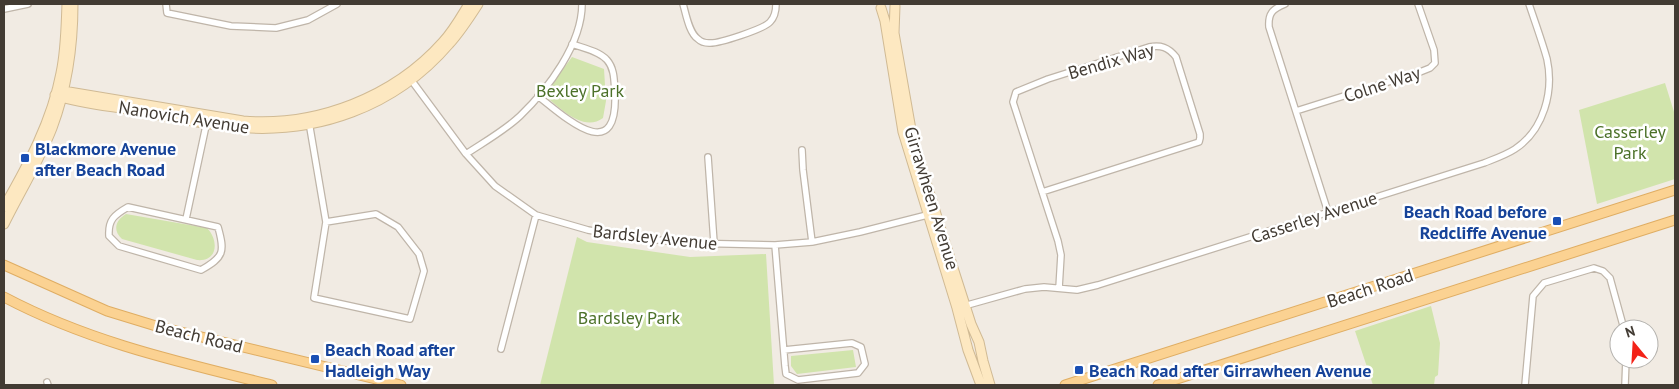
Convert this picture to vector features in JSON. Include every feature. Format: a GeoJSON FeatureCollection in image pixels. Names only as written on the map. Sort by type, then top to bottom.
{"type":"FeatureCollection","features":[{"type":"Feature","properties":{"kind":"main road","name":"Beach Road"},"geometry":{"type":"LineString","coordinates":[[1065,385],[1675,190]]}},
{"type":"Feature","properties":{"kind":"main road","name":"Beach Road"},"geometry":{"type":"LineString","coordinates":[[1158,385],[1675,220]]}},
{"type":"Feature","properties":{"kind":"main road","name":"Beach Road"},"geometry":{"type":"LineString","coordinates":[[4,266],[107,312],[156,326],[401,385]]}},
{"type":"Feature","properties":{"kind":"main road","name":"Beach Road"},"geometry":{"type":"LineString","coordinates":[[4,295],[47,318],[101,340],[154,356],[272,385]]}},
{"type":"Feature","properties":{"kind":"street"},"geometry":{"type":"LineString","coordinates":[[4,9],[28,4]]}},
{"type":"Feature","properties":{"kind":"street"},"geometry":{"type":"LineString","coordinates":[[4,207],[36,146],[59,93],[65,46],[67,4]]}},
{"type":"Feature","properties":{"kind":"street"},"geometry":{"type":"LineString","coordinates":[[4,224],[52,128],[72,45],[73,4]]}},
{"type":"Feature","properties":{"kind":"street"},"geometry":{"type":"LineString","coordinates":[[166,4],[167,13],[231,26],[276,28],[308,20],[337,4]]}},
{"type":"Feature","properties":{"kind":"street","name":"Nanovich Avenue"},"geometry":{"type":"LineString","coordinates":[[409,77],[443,42],[469,4]]}},
{"type":"Feature","properties":{"kind":"street","name":"Nanovich Avenue"},"geometry":{"type":"LineString","coordinates":[[59,93],[255,128],[309,122],[352,113],[373,103],[448,45],[478,4]]}},
{"type":"Feature","properties":{"kind":"street"},"geometry":{"type":"LineString","coordinates":[[466,154],[519,117],[538,96],[569,54],[580,22],[582,4]]}},
{"type":"Feature","properties":{"kind":"street"},"geometry":{"type":"LineString","coordinates":[[683,4],[694,36],[709,44],[755,31],[765,26],[772,20],[776,4]]}},
{"type":"Feature","properties":{"kind":"street"},"geometry":{"type":"LineString","coordinates":[[1285,4],[1270,12],[1268,18],[1269,27],[1328,212]]}},
{"type":"Feature","properties":{"kind":"street","name":"Colne Way"},"geometry":{"type":"LineString","coordinates":[[1296,111],[1430,68],[1435,63],[1434,50],[1418,4]]}},
{"type":"Feature","properties":{"kind":"street","name":"Casserley Avenue"},"geometry":{"type":"LineString","coordinates":[[961,307],[1025,288],[1077,290],[1098,285],[1490,161],[1516,148],[1531,135],[1541,118],[1549,95],[1549,72],[1546,58],[1529,4]]}},
{"type":"Feature","properties":{"kind":"street","name":"Girrawheen Avenue"},"geometry":{"type":"LineString","coordinates":[[880,6],[890,10],[897,5]]}},
{"type":"Feature","properties":{"kind":"street","name":"Girrawheen Avenue"},"geometry":{"type":"LineString","coordinates":[[897,5],[894,33],[909,124],[932,214]]}},
{"type":"Feature","properties":{"kind":"street","name":"Girrawheen Avenue"},"geometry":{"type":"LineString","coordinates":[[880,6],[885,21],[903,132],[932,214],[961,307],[968,350],[981,385]]}},
{"type":"Feature","properties":{"kind":"street"},"geometry":{"type":"LineString","coordinates":[[538,96],[583,129],[595,132],[603,131],[610,127],[614,119],[615,107],[612,67],[606,59],[598,54],[572,44]]}},
{"type":"Feature","properties":{"kind":"street","name":"Bendix Way"},"geometry":{"type":"LineString","coordinates":[[1042,192],[1199,142],[1200,134],[1173,52],[1159,45],[1149,47],[1048,79],[1016,92],[1014,102],[1061,255],[1058,288]]}},
{"type":"Feature","properties":{"kind":"street","name":"Bardsley Avenue"},"geometry":{"type":"LineString","coordinates":[[409,77],[466,154],[495,186],[536,215],[588,230],[685,243],[775,245],[812,242],[932,214]]}},
{"type":"Feature","properties":{"kind":"street"},"geometry":{"type":"LineString","coordinates":[[186,219],[208,120]]}},
{"type":"Feature","properties":{"kind":"street"},"geometry":{"type":"LineString","coordinates":[[309,122],[326,222],[314,298],[410,319],[424,271],[420,254],[398,227],[376,214],[326,222]]}},
{"type":"Feature","properties":{"kind":"street"},"geometry":{"type":"LineString","coordinates":[[802,150],[812,242]]}},
{"type":"Feature","properties":{"kind":"street"},"geometry":{"type":"LineString","coordinates":[[708,157],[714,243]]}},
{"type":"Feature","properties":{"kind":"street"},"geometry":{"type":"LineString","coordinates":[[128,207],[186,219],[218,227],[223,245],[216,262],[201,270],[128,250],[119,246],[109,236],[109,224],[117,213],[128,207]]}},
{"type":"Feature","properties":{"kind":"street"},"geometry":{"type":"LineString","coordinates":[[501,349],[536,215]]}},
{"type":"Feature","properties":{"kind":"street"},"geometry":{"type":"LineString","coordinates":[[775,245],[786,374],[798,380],[858,373],[865,364],[861,347],[852,343],[784,350]]}},
{"type":"Feature","properties":{"kind":"street"},"geometry":{"type":"LineString","coordinates":[[1525,385],[1533,296],[1544,283],[1594,268],[1603,271],[1610,278],[1621,319]]}},
{"type":"Feature","properties":{"kind":"street","name":"Girrawheen Avenue"},"geometry":{"type":"LineString","coordinates":[[961,307],[979,342],[990,385]]}},
{"type":"Feature","properties":{"kind":"street"},"geometry":{"type":"LineString","coordinates":[[1625,385],[1626,369]]}},
{"type":"Feature","properties":{"kind":"green space","name":"Bexley Park"},"geometry":{"type":"Polygon","coordinates":[[[572,57],[604,69],[606,101],[603,118],[595,122],[587,122],[572,117],[544,95],[572,57]]]}},
{"type":"Feature","properties":{"kind":"green space","name":"Casserley Park"},"geometry":{"type":"Polygon","coordinates":[[[1665,83],[1675,115],[1675,179],[1597,204],[1579,110],[1665,83]]]}},
{"type":"Feature","properties":{"kind":"green space"},"geometry":{"type":"Polygon","coordinates":[[[126,214],[207,228],[215,244],[213,254],[204,260],[197,260],[122,239],[117,232],[116,225],[126,214]]]}},
{"type":"Feature","properties":{"kind":"green space","name":"Bardsley Park"},"geometry":{"type":"Polygon","coordinates":[[[577,237],[587,242],[690,257],[766,254],[774,385],[540,385],[577,237]]]}},
{"type":"Feature","properties":{"kind":"green space"},"geometry":{"type":"Polygon","coordinates":[[[1431,306],[1440,343],[1438,375],[1435,377],[1434,385],[1373,385],[1355,331],[1431,306]]]}},
{"type":"Feature","properties":{"kind":"green space"},"geometry":{"type":"Polygon","coordinates":[[[853,350],[856,367],[797,374],[791,366],[791,356],[853,350]]]}},
{"type":"Feature","properties":{"kind":"place","name":"Blackmore Avenue after Beach Road"},"geometry":{"type":"Point","coordinates":[25,158]}},
{"type":"Feature","properties":{"kind":"place","name":"Beach Road before Redcliffe Avenue"},"geometry":{"type":"Point","coordinates":[1557,221]}},
{"type":"Feature","properties":{"kind":"place","name":"Beach Road after Hadleigh Way"},"geometry":{"type":"Point","coordinates":[315,359]}},
{"type":"Feature","properties":{"kind":"place","name":"Beach Road after Girrawheen Avenue"},"geometry":{"type":"Point","coordinates":[1079,370]}}]}
